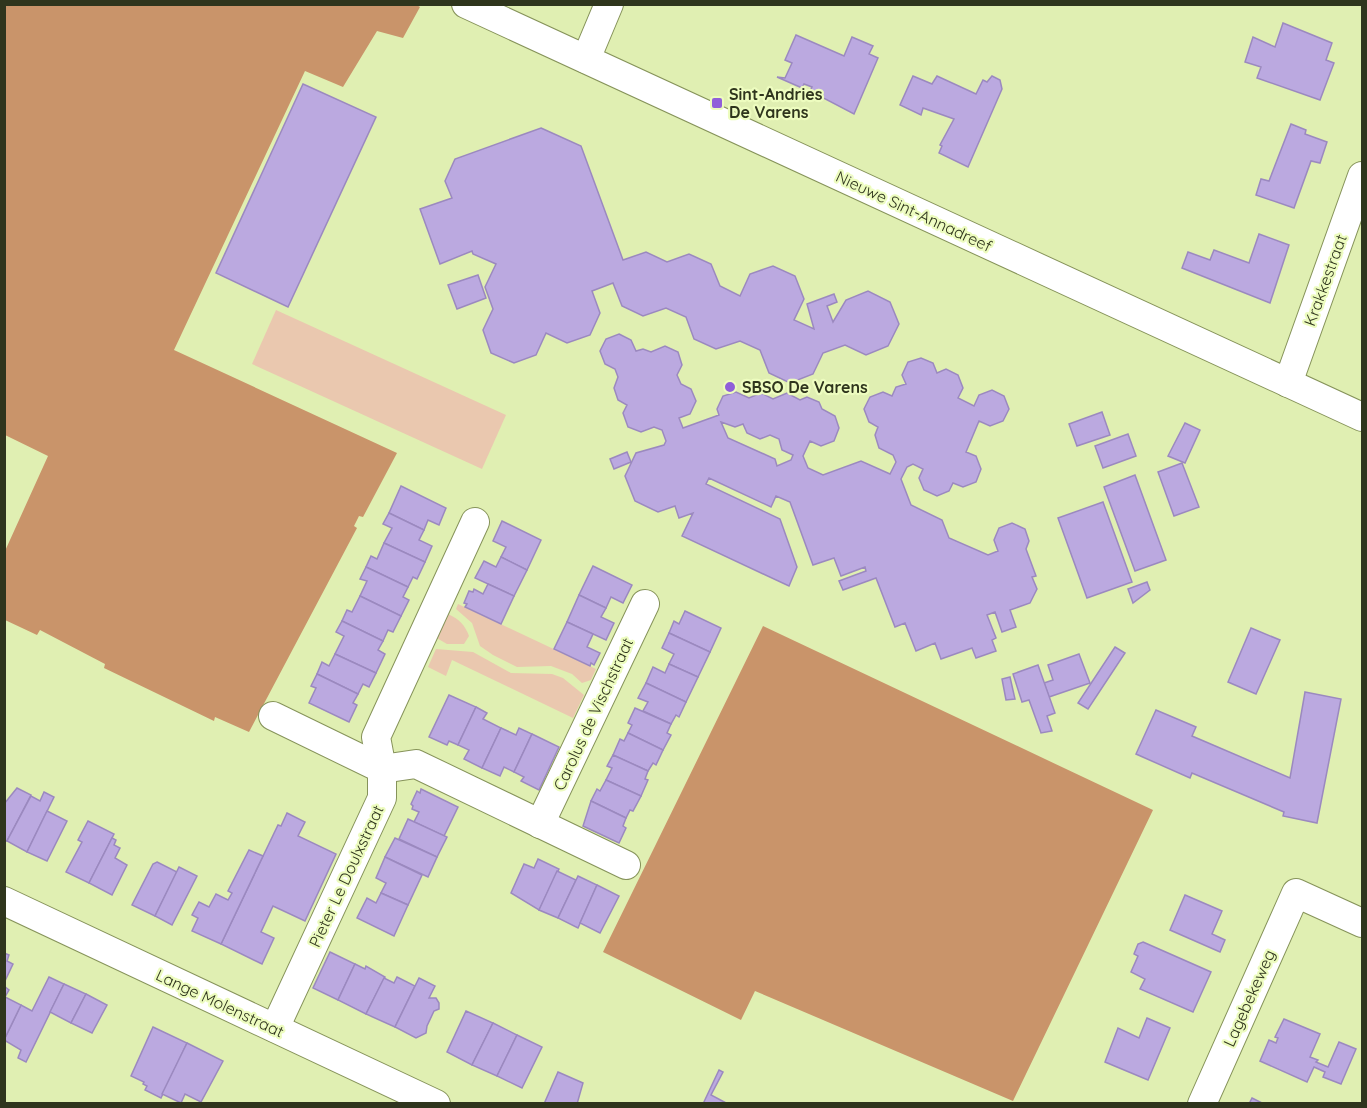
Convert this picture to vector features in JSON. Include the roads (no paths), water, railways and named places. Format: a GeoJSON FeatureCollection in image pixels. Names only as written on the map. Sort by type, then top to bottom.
{"type":"FeatureCollection","features":[{"type":"Feature","properties":{"kind":"street","name":"Nieuwe Sint-Annadreef"},"geometry":{"type":"LineString","coordinates":[[466,4],[1362,417]]}},
{"type":"Feature","properties":{"kind":"street"},"geometry":{"type":"LineString","coordinates":[[586,59],[609,4]]}},
{"type":"Feature","properties":{"kind":"street","name":"Krakkestraat"},"geometry":{"type":"LineString","coordinates":[[1288,383],[1362,176]]}},
{"type":"Feature","properties":{"kind":"street","name":"Pieter Le Doulxstraat"},"geometry":{"type":"LineString","coordinates":[[275,1028],[382,798],[382,769],[376,736],[475,522]]}},
{"type":"Feature","properties":{"kind":"street","name":"Carolus de Vischstraat"},"geometry":{"type":"LineString","coordinates":[[540,824],[645,604]]}},
{"type":"Feature","properties":{"kind":"street"},"geometry":{"type":"LineString","coordinates":[[273,716],[382,769],[416,764],[626,865]]}},
{"type":"Feature","properties":{"kind":"street","name":"Lagebekeweg"},"geometry":{"type":"LineString","coordinates":[[1202,1104],[1296,893],[1362,923]]}},
{"type":"Feature","properties":{"kind":"street","name":"Lange Molenstraat"},"geometry":{"type":"LineString","coordinates":[[4,901],[436,1104]]}},
{"type":"Feature","properties":{"kind":"place","name":"Sint-Andries De Varens"},"geometry":{"type":"Point","coordinates":[717,103]}},
{"type":"Feature","properties":{"kind":"place","name":"SBSO De Varens"},"geometry":{"type":"Point","coordinates":[730,387]}}]}
